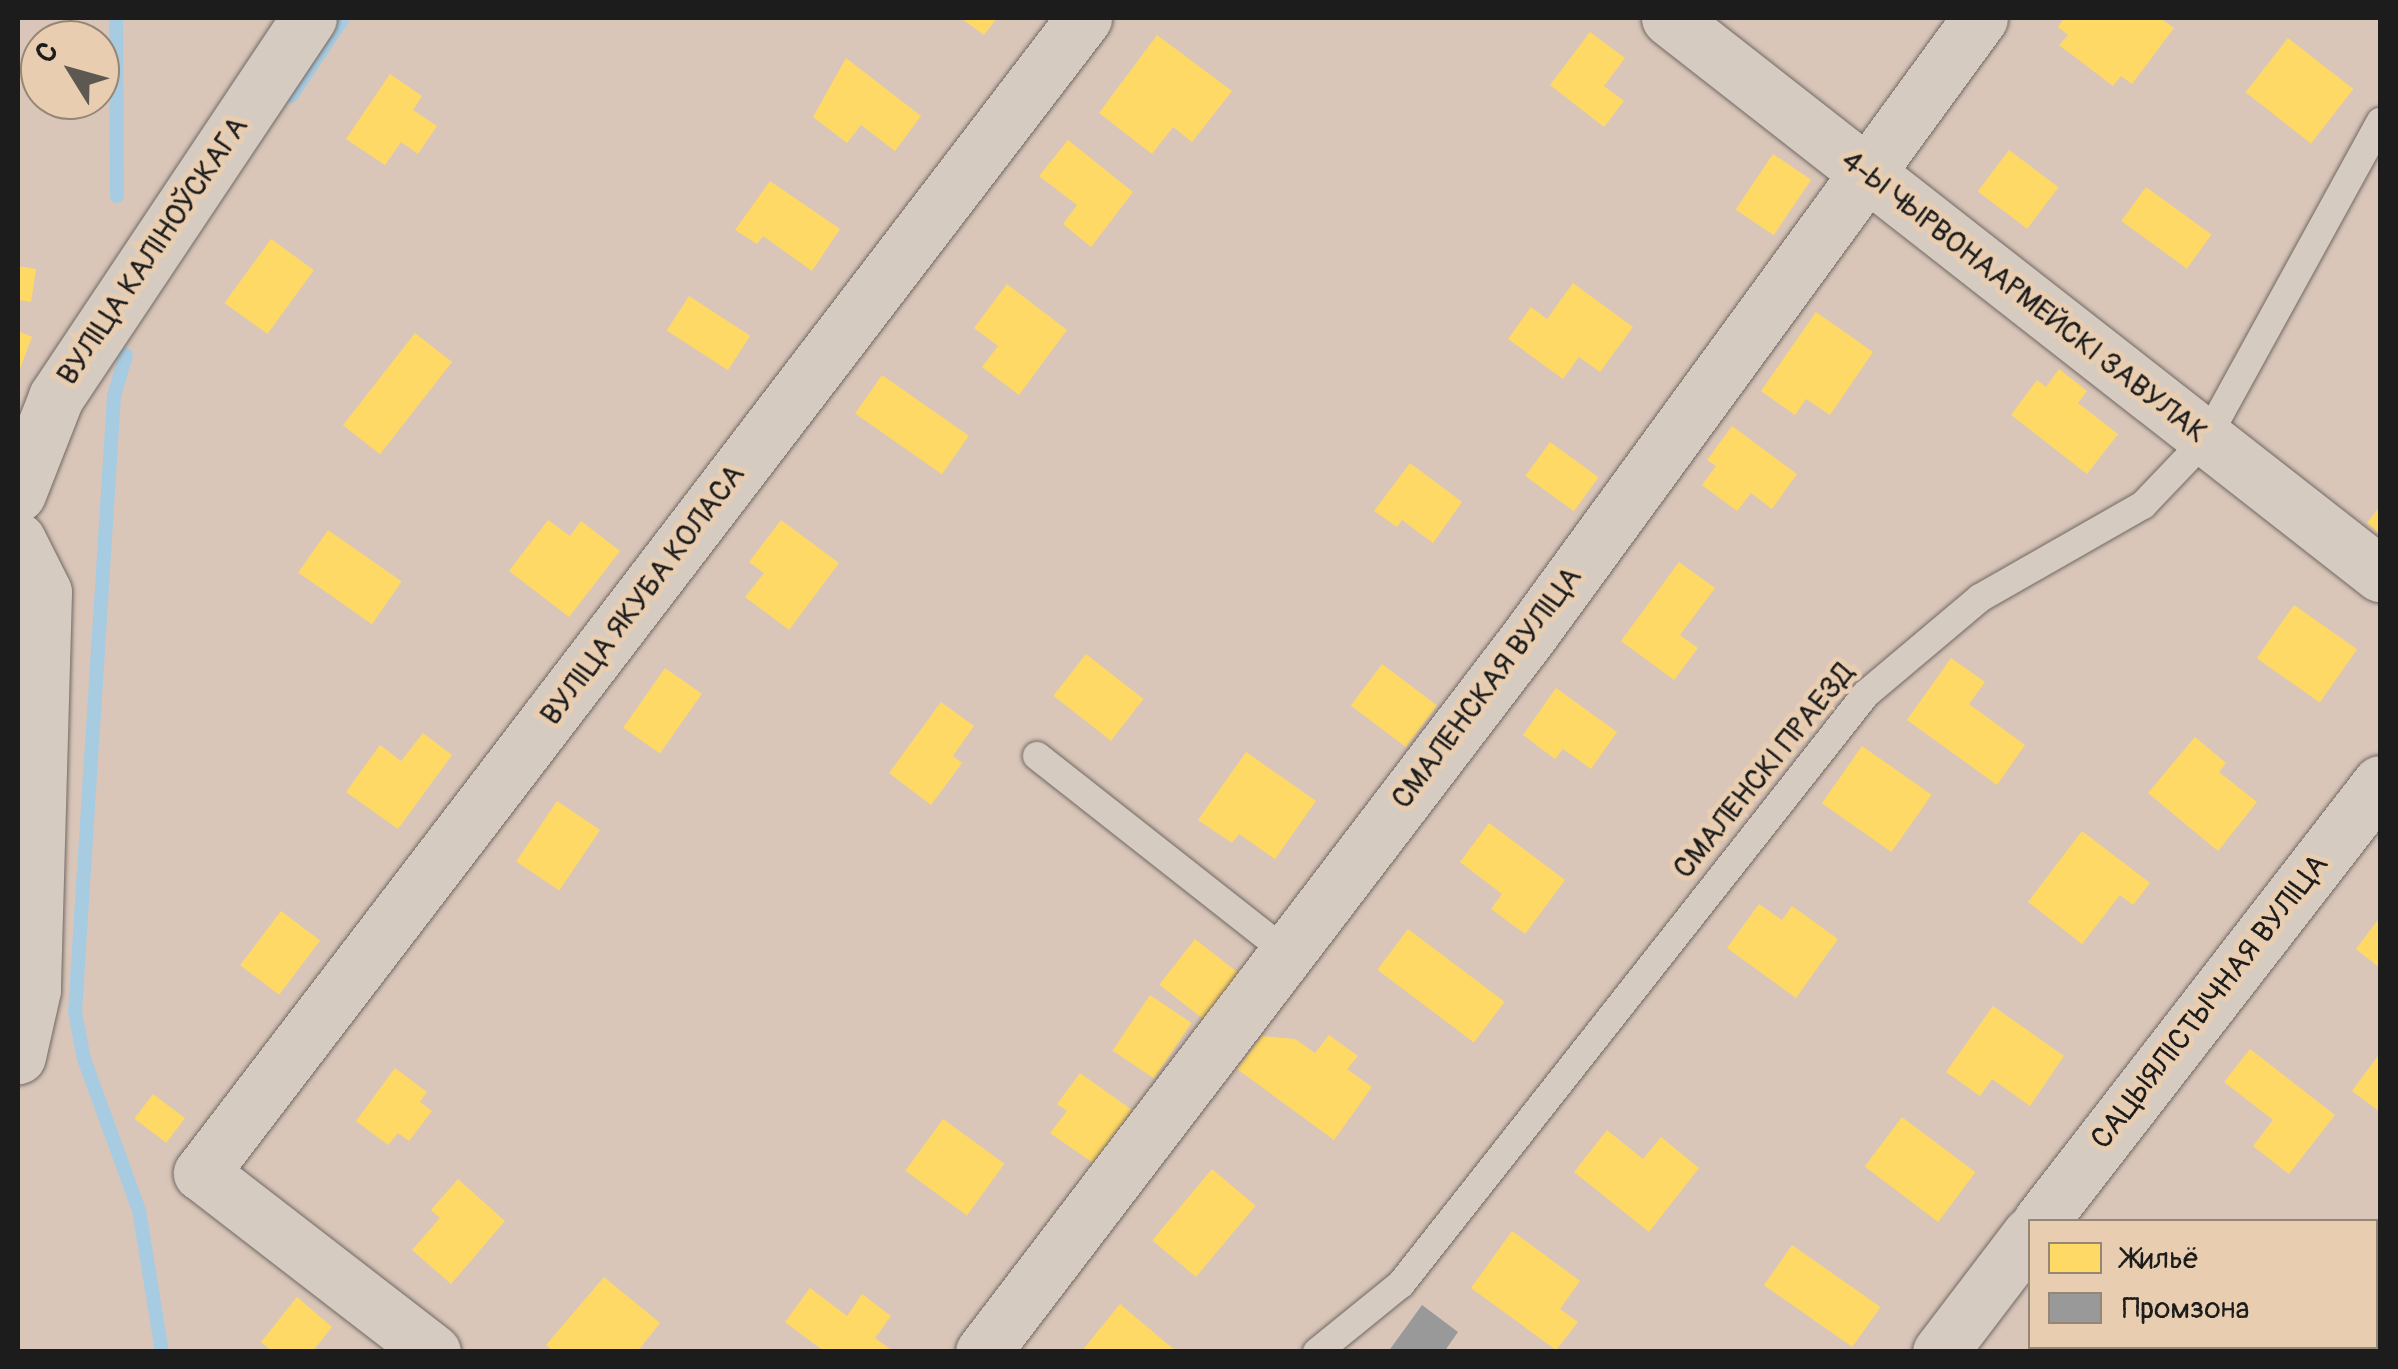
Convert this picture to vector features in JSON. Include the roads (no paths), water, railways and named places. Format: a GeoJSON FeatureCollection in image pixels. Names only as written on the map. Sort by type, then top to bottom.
{"type":"FeatureCollection","features":[{"type":"Feature","properties":{"kind":"street","name":"ВУЛІЦА КАЛІНОЎСКАГА"},"geometry":{"type":"LineString","coordinates":[[18,494],[56,398],[309,18]]}},
{"type":"Feature","properties":{"kind":"street","name":"ВУЛІЦА ЯКУБА КОЛАСА"},"geometry":{"type":"LineString","coordinates":[[433,1352],[201,1173],[1084,18]]}},
{"type":"Feature","properties":{"kind":"street","name":"4-Ы ЧЫРВОНААРМЕЙСКІ ЗАВУЛАК"},"geometry":{"type":"LineString","coordinates":[[1669,18],[1863,174],[2380,574]]}},
{"type":"Feature","properties":{"kind":"street","name":"СМАЛЕНСКАЯ ВУЛІЦА"},"geometry":{"type":"LineString","coordinates":[[984,1352],[1529,636],[1980,18]]}},
{"type":"Feature","properties":{"kind":"street"},"geometry":{"type":"LineString","coordinates":[[18,540],[44,592],[33,990],[18,1056]]}},
{"type":"Feature","properties":{"kind":"street","name":"САЦЫЯЛІСТЫЧНАЯ ВУЛІЦА"},"geometry":{"type":"LineString","coordinates":[[2042,1219],[2380,783]]}},
{"type":"Feature","properties":{"kind":"street"},"geometry":{"type":"LineString","coordinates":[[1940,1352],[2028,1237]]}},
{"type":"Feature","properties":{"kind":"lane","name":"СМАЛЕНСКІ ПРАЕЗД"},"geometry":{"type":"LineString","coordinates":[[1317,1352],[1401,1284],[1866,694],[1980,598],[2143,505],[2206,439],[2380,122]]}},
{"type":"Feature","properties":{"kind":"lane"},"geometry":{"type":"LineString","coordinates":[[1037,756],[1287,953]]}},
{"type":"Feature","properties":{"kind":"waterway"},"geometry":{"type":"LineString","coordinates":[[116,18],[117,196]]}},
{"type":"Feature","properties":{"kind":"waterway"},"geometry":{"type":"LineString","coordinates":[[291,96],[343,18]]}},
{"type":"Feature","properties":{"kind":"waterway"},"geometry":{"type":"LineString","coordinates":[[126,355],[114,396],[75,1012],[84,1059],[139,1210],[162,1352]]}}]}
